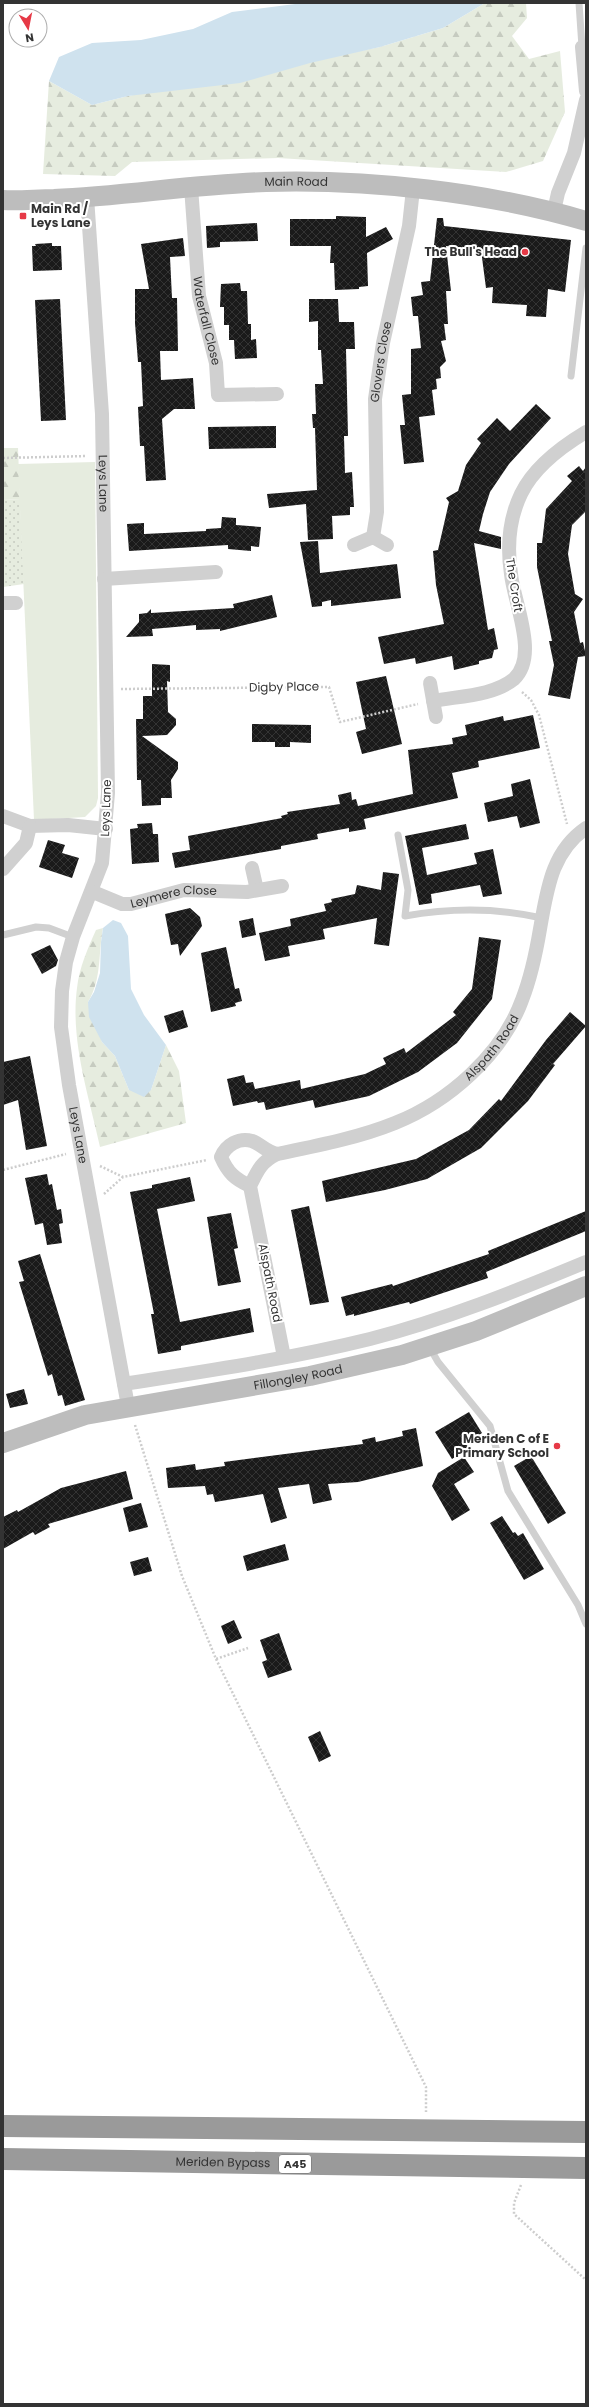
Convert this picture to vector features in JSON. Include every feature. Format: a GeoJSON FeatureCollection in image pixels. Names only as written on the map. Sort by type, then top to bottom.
{"type":"FeatureCollection","features":[{"type":"Feature","properties":{"kind":"highway"},"geometry":{"type":"LineString","coordinates":[[3,2126],[586,2132]]}},
{"type":"Feature","properties":{"kind":"highway","name":"Meriden Bypass"},"geometry":{"type":"LineString","coordinates":[[3,2159],[586,2168]]}},
{"type":"Feature","properties":{"kind":"main road","name":"Main Road"},"geometry":{"type":"LineString","coordinates":[[3,200],[87,197],[191,187],[266,182],[338,183],[413,189],[511,202],[554,211],[586,221]]}},
{"type":"Feature","properties":{"kind":"main road","name":"Fillongley Road"},"geometry":{"type":"LineString","coordinates":[[3,1442],[85,1415],[128,1406],[310,1376],[429,1347],[476,1331],[586,1286]]}},
{"type":"Feature","properties":{"kind":"street"},"geometry":{"type":"LineString","coordinates":[[582,47],[586,91]]}},
{"type":"Feature","properties":{"kind":"street"},"geometry":{"type":"LineString","coordinates":[[554,211],[558,193],[574,153],[586,100]]}},
{"type":"Feature","properties":{"kind":"street","name":"Waterfall Close"},"geometry":{"type":"LineString","coordinates":[[191,187],[199,296],[216,363],[218,395],[277,394]]}},
{"type":"Feature","properties":{"kind":"street","name":"Glovers Close"},"geometry":{"type":"LineString","coordinates":[[372,537],[378,512],[374,399],[390,305],[409,226],[413,189]]}},
{"type":"Feature","properties":{"kind":"street","name":"Leys Lane"},"geometry":{"type":"LineString","coordinates":[[87,197],[102,414],[107,689],[106,829],[102,863],[93,892],[73,937],[62,991],[61,1027],[69,1085],[83,1154],[128,1406]]}},
{"type":"Feature","properties":{"kind":"street","name":"The Croft"},"geometry":{"type":"LineString","coordinates":[[433,701],[496,690],[510,681],[523,667],[526,648],[511,575],[509,548],[512,520],[521,493],[537,470],[566,445],[586,432]]}},
{"type":"Feature","properties":{"kind":"street"},"geometry":{"type":"LineString","coordinates":[[354,545],[372,537],[387,545]]}},
{"type":"Feature","properties":{"kind":"street"},"geometry":{"type":"LineString","coordinates":[[104,579],[216,572]]}},
{"type":"Feature","properties":{"kind":"street"},"geometry":{"type":"LineString","coordinates":[[430,683],[436,717]]}},
{"type":"Feature","properties":{"kind":"street"},"geometry":{"type":"LineString","coordinates":[[3,816],[30,826],[68,825],[106,829]]}},
{"type":"Feature","properties":{"kind":"street"},"geometry":{"type":"LineString","coordinates":[[3,869],[26,843],[30,826]]}},
{"type":"Feature","properties":{"kind":"street","name":"Alspath Road"},"geometry":{"type":"LineString","coordinates":[[284,1357],[250,1186],[264,1160],[277,1154],[394,1124],[423,1110],[455,1087],[482,1062],[506,1033],[522,1001],[533,964],[542,918],[545,893],[553,868],[572,842],[586,828]]}},
{"type":"Feature","properties":{"kind":"street"},"geometry":{"type":"LineString","coordinates":[[252,868],[257,890]]}},
{"type":"Feature","properties":{"kind":"street","name":"Leymere Close"},"geometry":{"type":"LineString","coordinates":[[93,892],[122,904],[131,904],[184,890],[246,892],[282,886]]}},
{"type":"Feature","properties":{"kind":"street"},"geometry":{"type":"LineString","coordinates":[[250,1186],[235,1179],[226,1168],[221,1157],[224,1150],[232,1144],[244,1140],[253,1141],[267,1152],[277,1154]]}},
{"type":"Feature","properties":{"kind":"street","name":"Fillongley Road"},"geometry":{"type":"LineString","coordinates":[[124,1384],[284,1357],[370,1339],[454,1314],[586,1262]]}},
{"type":"Feature","properties":{"kind":"lane"},"geometry":{"type":"LineString","coordinates":[[578,3],[582,47]]}},
{"type":"Feature","properties":{"kind":"lane"},"geometry":{"type":"LineString","coordinates":[[571,376],[586,248]]}},
{"type":"Feature","properties":{"kind":"lane"},"geometry":{"type":"LineString","coordinates":[[398,834],[408,890],[405,916],[430,911],[514,912],[542,918]]}},
{"type":"Feature","properties":{"kind":"lane"},"geometry":{"type":"LineString","coordinates":[[3,936],[36,927],[49,928],[73,937]]}},
{"type":"Feature","properties":{"kind":"lane"},"geometry":{"type":"LineString","coordinates":[[429,1347],[438,1362],[490,1426],[508,1491],[578,1605],[586,1624]]}},
{"type":"Feature","properties":{"kind":"path"},"geometry":{"type":"LineString","coordinates":[[3,458],[102,456]]}},
{"type":"Feature","properties":{"kind":"path"},"geometry":{"type":"LineString","coordinates":[[510,681],[531,700],[539,716],[572,842]]}},
{"type":"Feature","properties":{"kind":"path","name":"Digby Place"},"geometry":{"type":"LineString","coordinates":[[107,689],[329,687],[340,722],[433,701]]}},
{"type":"Feature","properties":{"kind":"path"},"geometry":{"type":"LineString","coordinates":[[3,1170],[83,1154],[123,1177]]}},
{"type":"Feature","properties":{"kind":"path"},"geometry":{"type":"LineString","coordinates":[[92,1205],[123,1177],[221,1157]]}},
{"type":"Feature","properties":{"kind":"path"},"geometry":{"type":"LineString","coordinates":[[128,1406],[182,1576],[216,1660],[426,2086],[427,2130]]}},
{"type":"Feature","properties":{"kind":"path"},"geometry":{"type":"LineString","coordinates":[[216,1660],[248,1648]]}},
{"type":"Feature","properties":{"kind":"path"},"geometry":{"type":"LineString","coordinates":[[520,2187],[514,2203],[514,2214],[586,2280]]}},
{"type":"Feature","properties":{"kind":"green space"},"geometry":{"type":"Polygon","coordinates":[[[485,3],[526,3],[527,18],[512,36],[529,59],[560,51],[565,112],[543,161],[506,172],[278,158],[132,162],[115,176],[43,174],[49,81],[92,105],[128,96],[380,47],[443,28],[485,3]]]}},
{"type":"Feature","properties":{"kind":"green space"},"geometry":{"type":"Polygon","coordinates":[[[3,448],[18,448],[20,499],[3,500],[3,448]]]}},
{"type":"Feature","properties":{"kind":"green space"},"geometry":{"type":"Polygon","coordinates":[[[95,462],[98,798],[96,806],[85,817],[34,820],[18,464],[95,462]]]}},
{"type":"Feature","properties":{"kind":"green space"},"geometry":{"type":"Polygon","coordinates":[[[20,499],[24,584],[3,587],[3,500],[20,499]]]}},
{"type":"Feature","properties":{"kind":"green space"},"geometry":{"type":"Polygon","coordinates":[[[103,928],[98,975],[96,984],[88,1002],[102,1042],[115,1056],[129,1090],[151,1090],[166,1045],[179,1071],[186,1123],[100,1147],[78,1048],[76,1008],[78,981],[84,958],[96,930],[103,928]]]}},
{"type":"Feature","properties":{"kind":"water"},"geometry":{"type":"Polygon","coordinates":[[[303,3],[485,3],[443,28],[380,47],[310,63],[240,83],[128,96],[92,105],[49,81],[59,57],[92,43],[141,40],[193,29],[232,12],[303,3]]]}},
{"type":"Feature","properties":{"kind":"water"},"geometry":{"type":"Polygon","coordinates":[[[113,920],[121,923],[128,936],[131,989],[144,1015],[166,1045],[151,1090],[144,1097],[129,1090],[115,1056],[102,1042],[89,1017],[88,1002],[94,992],[100,973],[103,928],[113,920]]]}},
{"type":"Feature","properties":{"kind":"building"},"geometry":{"type":"Polygon","coordinates":[[[336,216],[366,217],[366,237],[386,227],[393,239],[367,253],[368,286],[359,287],[359,289],[335,290],[334,263],[330,263],[331,246],[290,246],[290,219],[336,219],[336,216]]]}},
{"type":"Feature","properties":{"kind":"building"},"geometry":{"type":"Polygon","coordinates":[[[437,218],[443,218],[444,226],[571,240],[565,292],[548,289],[546,317],[526,316],[527,305],[492,303],[493,287],[486,288],[481,250],[446,246],[451,291],[446,291],[448,324],[444,324],[446,340],[441,341],[446,361],[440,367],[441,378],[436,379],[437,389],[432,390],[435,415],[419,417],[424,462],[404,464],[400,425],[405,425],[402,395],[411,394],[411,349],[421,348],[418,316],[413,316],[411,297],[423,295],[421,282],[430,281],[437,218]]]}},
{"type":"Feature","properties":{"kind":"building"},"geometry":{"type":"Polygon","coordinates":[[[257,223],[258,241],[220,242],[220,247],[207,248],[206,226],[257,223]]]}},
{"type":"Feature","properties":{"kind":"building"},"geometry":{"type":"Polygon","coordinates":[[[183,238],[185,256],[170,257],[172,298],[177,298],[178,351],[160,351],[161,380],[193,378],[195,409],[174,409],[162,419],[166,480],[146,481],[144,446],[140,446],[138,407],[143,406],[141,362],[138,362],[135,323],[135,289],[149,289],[141,244],[183,238]]]}},
{"type":"Feature","properties":{"kind":"building"},"geometry":{"type":"Polygon","coordinates":[[[52,243],[52,246],[61,246],[62,270],[33,271],[32,246],[36,246],[35,244],[52,243]]]}},
{"type":"Feature","properties":{"kind":"building"},"geometry":{"type":"Polygon","coordinates":[[[240,283],[241,291],[247,291],[248,324],[251,324],[251,340],[256,339],[257,358],[235,359],[234,340],[229,340],[229,325],[224,325],[224,307],[220,307],[221,284],[240,283]]]}},
{"type":"Feature","properties":{"kind":"building"},"geometry":{"type":"Polygon","coordinates":[[[60,299],[66,420],[41,421],[35,300],[60,299]]]}},
{"type":"Feature","properties":{"kind":"building"},"geometry":{"type":"Polygon","coordinates":[[[309,299],[338,299],[339,322],[354,322],[355,349],[346,349],[348,436],[344,436],[345,473],[352,472],[354,507],[350,507],[350,515],[332,516],[333,539],[308,540],[306,504],[269,508],[267,494],[317,490],[315,428],[313,428],[312,414],[316,414],[315,384],[323,384],[321,350],[318,350],[318,321],[309,322],[309,299]]]}},
{"type":"Feature","properties":{"kind":"building"},"geometry":{"type":"Polygon","coordinates":[[[536,404],[551,418],[509,464],[490,492],[483,514],[479,531],[501,537],[501,549],[474,543],[488,630],[494,628],[498,649],[494,650],[492,658],[479,661],[479,664],[454,670],[452,656],[416,664],[415,658],[384,664],[378,637],[444,624],[436,585],[433,551],[438,550],[449,502],[446,498],[458,491],[466,465],[481,443],[477,439],[497,418],[510,431],[536,404]]]}},
{"type":"Feature","properties":{"kind":"building"},"geometry":{"type":"Polygon","coordinates":[[[276,426],[276,448],[209,449],[208,427],[276,426]]]}},
{"type":"Feature","properties":{"kind":"building"},"geometry":{"type":"Polygon","coordinates":[[[579,466],[583,471],[586,467],[586,511],[572,525],[568,554],[575,594],[583,599],[574,612],[580,643],[583,642],[586,656],[578,657],[570,699],[548,695],[554,665],[549,641],[552,641],[537,567],[537,543],[542,543],[546,509],[572,481],[567,476],[579,466]]]}},
{"type":"Feature","properties":{"kind":"building"},"geometry":{"type":"Polygon","coordinates":[[[222,517],[236,518],[236,525],[261,527],[259,547],[251,546],[251,551],[228,549],[228,545],[129,551],[127,524],[144,523],[144,534],[206,531],[206,529],[221,528],[222,517]]]}},
{"type":"Feature","properties":{"kind":"building"},"geometry":{"type":"Polygon","coordinates":[[[318,541],[320,573],[397,564],[401,598],[331,606],[331,600],[322,602],[322,606],[312,607],[300,542],[318,541]]]}},
{"type":"Feature","properties":{"kind":"building"},"geometry":{"type":"Polygon","coordinates":[[[272,595],[277,617],[220,631],[220,629],[196,630],[196,625],[152,629],[153,636],[126,637],[139,622],[139,614],[147,613],[151,609],[151,613],[234,608],[233,604],[272,595]]]}},
{"type":"Feature","properties":{"kind":"building"},"geometry":{"type":"Polygon","coordinates":[[[152,664],[170,665],[170,682],[167,681],[168,712],[176,719],[176,725],[167,735],[142,736],[178,762],[178,769],[171,780],[172,798],[161,798],[161,805],[142,806],[141,780],[137,780],[136,719],[143,719],[143,696],[152,696],[152,664]]]}},
{"type":"Feature","properties":{"kind":"building"},"geometry":{"type":"Polygon","coordinates":[[[386,676],[402,744],[362,754],[356,732],[366,729],[356,682],[386,676]]]}},
{"type":"Feature","properties":{"kind":"building"},"geometry":{"type":"Polygon","coordinates":[[[533,715],[540,748],[478,761],[479,767],[452,773],[458,798],[364,819],[366,829],[349,832],[349,828],[317,834],[318,839],[281,846],[281,849],[175,868],[172,853],[190,850],[188,836],[282,818],[281,816],[288,814],[287,812],[340,804],[338,795],[351,792],[352,800],[356,799],[358,806],[413,794],[408,750],[453,744],[452,738],[467,735],[465,725],[503,716],[504,721],[533,715]]]}},
{"type":"Feature","properties":{"kind":"building"},"geometry":{"type":"Polygon","coordinates":[[[252,724],[311,725],[311,743],[290,742],[290,747],[275,747],[275,742],[252,742],[252,724]]]}},
{"type":"Feature","properties":{"kind":"building"},"geometry":{"type":"Polygon","coordinates":[[[530,779],[540,823],[520,828],[517,816],[488,822],[484,803],[513,796],[511,784],[530,779]]]}},
{"type":"Feature","properties":{"kind":"building"},"geometry":{"type":"Polygon","coordinates":[[[152,823],[153,834],[158,834],[159,862],[132,864],[130,829],[138,828],[137,824],[152,823]]]}},
{"type":"Feature","properties":{"kind":"building"},"geometry":{"type":"Polygon","coordinates":[[[466,824],[469,839],[422,848],[427,875],[477,864],[474,853],[493,849],[502,894],[483,897],[480,885],[431,894],[432,903],[419,905],[405,836],[466,824]]]}},
{"type":"Feature","properties":{"kind":"building"},"geometry":{"type":"Polygon","coordinates":[[[48,840],[65,845],[62,853],[79,858],[72,878],[39,867],[48,840]]]}},
{"type":"Feature","properties":{"kind":"building"},"geometry":{"type":"Polygon","coordinates":[[[383,872],[399,874],[389,946],[374,944],[377,918],[323,929],[325,939],[288,946],[290,956],[265,961],[259,933],[291,926],[290,919],[326,911],[324,904],[332,902],[331,899],[355,894],[357,885],[381,890],[383,872]]]}},
{"type":"Feature","properties":{"kind":"building"},"geometry":{"type":"Polygon","coordinates":[[[190,908],[200,917],[202,926],[180,956],[178,944],[171,945],[165,914],[190,908]]]}},
{"type":"Feature","properties":{"kind":"building"},"geometry":{"type":"Polygon","coordinates":[[[253,918],[256,935],[242,938],[239,921],[253,918]]]}},
{"type":"Feature","properties":{"kind":"building"},"geometry":{"type":"Polygon","coordinates":[[[479,937],[501,940],[492,999],[457,1043],[418,1072],[369,1096],[315,1108],[313,1100],[266,1110],[264,1102],[258,1103],[257,1101],[233,1106],[227,1079],[244,1075],[246,1083],[253,1082],[255,1089],[300,1080],[301,1089],[365,1074],[386,1064],[383,1058],[404,1048],[406,1053],[456,1015],[453,1012],[472,989],[479,937]]]}},
{"type":"Feature","properties":{"kind":"building"},"geometry":{"type":"Polygon","coordinates":[[[50,945],[58,960],[56,966],[42,974],[31,954],[50,945]]]}},
{"type":"Feature","properties":{"kind":"building"},"geometry":{"type":"Polygon","coordinates":[[[226,947],[235,989],[239,988],[242,1001],[235,1003],[236,1006],[211,1012],[201,953],[226,947]]]}},
{"type":"Feature","properties":{"kind":"building"},"geometry":{"type":"Polygon","coordinates":[[[183,1010],[188,1027],[169,1033],[164,1016],[183,1010]]]}},
{"type":"Feature","properties":{"kind":"building"},"geometry":{"type":"Polygon","coordinates":[[[570,1012],[586,1026],[553,1064],[555,1065],[528,1101],[481,1148],[427,1179],[385,1190],[326,1202],[322,1181],[416,1159],[469,1130],[499,1099],[501,1101],[546,1040],[570,1012]]]}},
{"type":"Feature","properties":{"kind":"building"},"geometry":{"type":"Polygon","coordinates":[[[30,1056],[47,1146],[26,1150],[18,1100],[3,1105],[3,1062],[30,1056]]]}},
{"type":"Feature","properties":{"kind":"building"},"geometry":{"type":"Polygon","coordinates":[[[47,1174],[49,1185],[52,1184],[57,1210],[61,1209],[63,1223],[59,1224],[62,1243],[47,1245],[43,1223],[35,1225],[25,1178],[47,1174]]]}},
{"type":"Feature","properties":{"kind":"building"},"geometry":{"type":"Polygon","coordinates":[[[190,1177],[195,1201],[157,1209],[180,1322],[250,1308],[254,1332],[181,1346],[181,1350],[158,1354],[151,1314],[154,1314],[130,1192],[152,1188],[152,1185],[190,1177]]]}},
{"type":"Feature","properties":{"kind":"building"},"geometry":{"type":"Polygon","coordinates":[[[309,1206],[329,1302],[310,1305],[291,1210],[309,1206]]]}},
{"type":"Feature","properties":{"kind":"building"},"geometry":{"type":"Polygon","coordinates":[[[586,1211],[586,1231],[486,1272],[488,1278],[410,1304],[409,1302],[354,1316],[354,1314],[346,1316],[341,1297],[392,1284],[393,1286],[489,1254],[488,1251],[586,1211]]]}},
{"type":"Feature","properties":{"kind":"building"},"geometry":{"type":"Polygon","coordinates":[[[231,1213],[238,1248],[234,1249],[241,1282],[218,1286],[207,1217],[231,1213]]]}},
{"type":"Feature","properties":{"kind":"building"},"geometry":{"type":"Polygon","coordinates":[[[40,1254],[85,1400],[65,1406],[62,1395],[58,1396],[52,1374],[48,1376],[19,1282],[24,1281],[18,1261],[40,1254]]]}},
{"type":"Feature","properties":{"kind":"building"},"geometry":{"type":"Polygon","coordinates":[[[24,1389],[28,1404],[10,1408],[6,1394],[24,1389]]]}},
{"type":"Feature","properties":{"kind":"building"},"geometry":{"type":"Polygon","coordinates":[[[469,1412],[482,1433],[466,1444],[469,1448],[452,1459],[435,1432],[469,1412]]]}},
{"type":"Feature","properties":{"kind":"building"},"geometry":{"type":"Polygon","coordinates":[[[416,1428],[423,1466],[358,1482],[328,1484],[332,1500],[313,1504],[309,1484],[278,1488],[287,1518],[271,1523],[263,1494],[215,1502],[213,1494],[207,1495],[205,1486],[168,1488],[166,1468],[195,1464],[196,1470],[225,1466],[224,1462],[363,1444],[362,1440],[375,1437],[376,1442],[403,1436],[402,1431],[416,1428]]]}},
{"type":"Feature","properties":{"kind":"building"},"geometry":{"type":"Polygon","coordinates":[[[531,1456],[566,1513],[548,1524],[514,1466],[531,1456]]]}},
{"type":"Feature","properties":{"kind":"building"},"geometry":{"type":"Polygon","coordinates":[[[464,1457],[474,1472],[454,1484],[470,1510],[452,1521],[432,1486],[438,1473],[464,1457]]]}},
{"type":"Feature","properties":{"kind":"building"},"geometry":{"type":"Polygon","coordinates":[[[126,1471],[133,1499],[48,1524],[50,1527],[35,1535],[33,1532],[3,1549],[3,1517],[17,1510],[18,1512],[61,1488],[126,1471]]]}},
{"type":"Feature","properties":{"kind":"building"},"geometry":{"type":"Polygon","coordinates":[[[141,1503],[148,1527],[129,1532],[123,1508],[141,1503]]]}},
{"type":"Feature","properties":{"kind":"building"},"geometry":{"type":"Polygon","coordinates":[[[502,1516],[513,1533],[515,1532],[518,1536],[523,1533],[544,1569],[524,1580],[490,1523],[502,1516]]]}},
{"type":"Feature","properties":{"kind":"building"},"geometry":{"type":"Polygon","coordinates":[[[285,1544],[289,1560],[247,1571],[243,1556],[285,1544]]]}},
{"type":"Feature","properties":{"kind":"building"},"geometry":{"type":"Polygon","coordinates":[[[148,1557],[152,1571],[134,1576],[130,1562],[148,1557]]]}},
{"type":"Feature","properties":{"kind":"building"},"geometry":{"type":"Polygon","coordinates":[[[234,1620],[242,1638],[228,1644],[221,1626],[234,1620]]]}},
{"type":"Feature","properties":{"kind":"building"},"geometry":{"type":"Polygon","coordinates":[[[279,1633],[292,1670],[268,1678],[262,1662],[267,1660],[260,1640],[279,1633]]]}},
{"type":"Feature","properties":{"kind":"building"},"geometry":{"type":"Polygon","coordinates":[[[320,1731],[331,1756],[319,1762],[308,1737],[320,1731]]]}},
{"type":"Feature","properties":{"kind":"place","name":"Main Rd / Leys Lane"},"geometry":{"type":"Point","coordinates":[23,216]}},
{"type":"Feature","properties":{"kind":"place","name":"The Bull's Head"},"geometry":{"type":"Point","coordinates":[525,252]}},
{"type":"Feature","properties":{"kind":"place","name":"Meriden C of E Primary School"},"geometry":{"type":"Point","coordinates":[557,1446]}}]}
